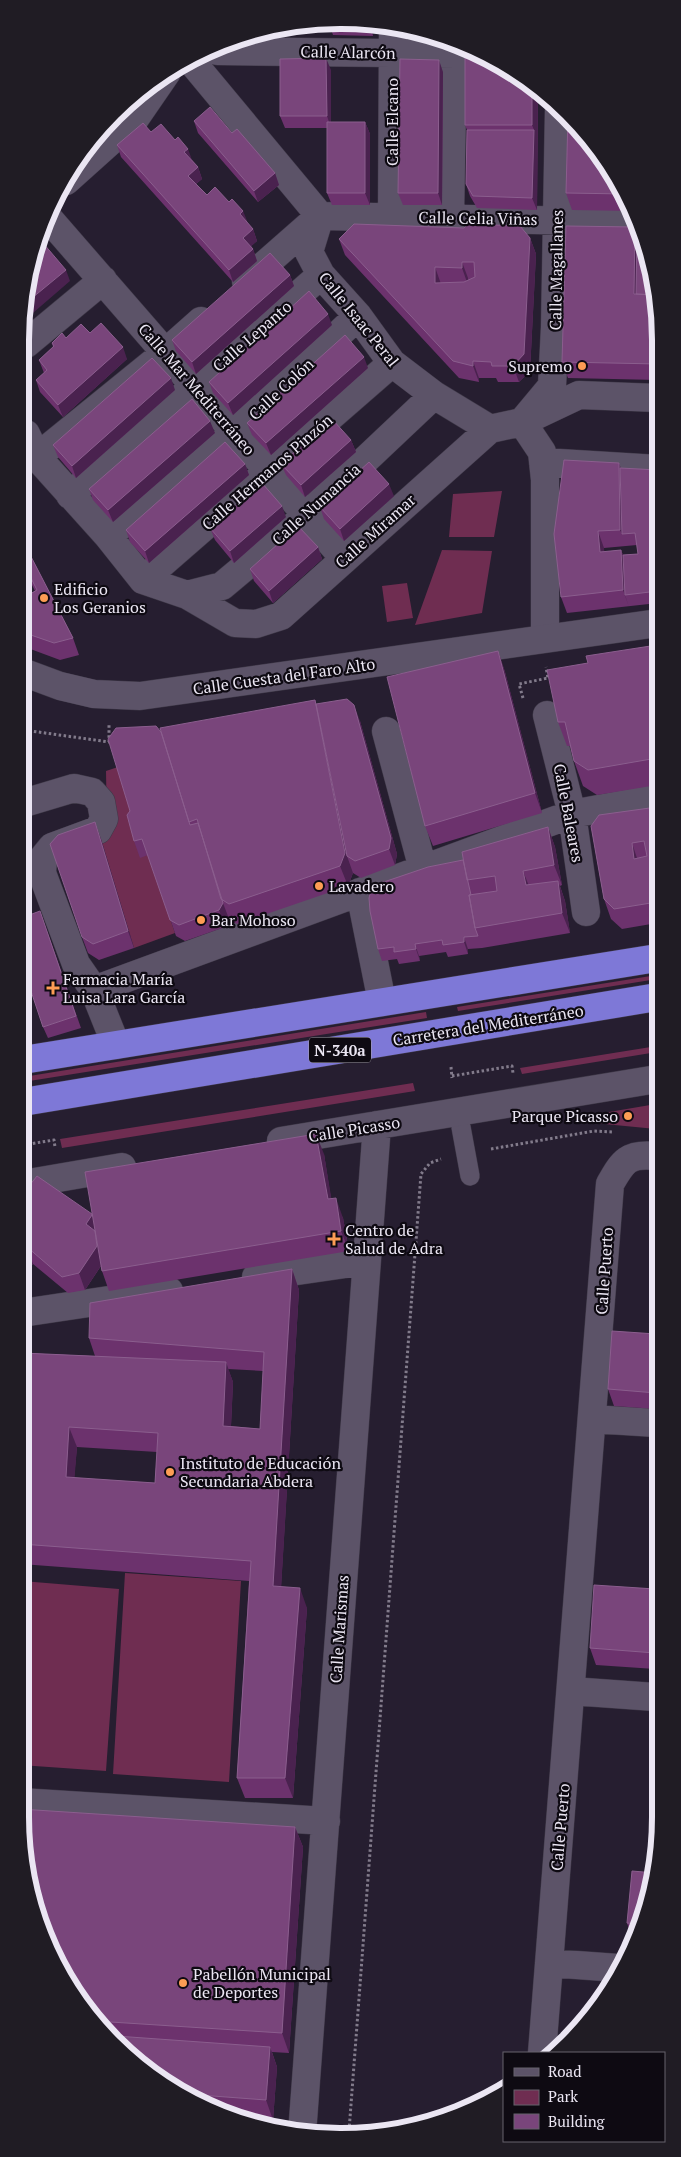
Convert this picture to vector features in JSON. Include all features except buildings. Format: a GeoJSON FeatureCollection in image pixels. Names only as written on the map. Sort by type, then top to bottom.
{"type":"FeatureCollection","features":[{"type":"Feature","properties":{"kind":"highway","name":"N-340a"},"geometry":{"type":"LineString","coordinates":[[29,1059],[652,959]]}},
{"type":"Feature","properties":{"kind":"highway","name":"Carretera del Mediterráneo"},"geometry":{"type":"LineString","coordinates":[[29,1101],[652,999]]}},
{"type":"Feature","properties":{"kind":"street","name":"Calle Elcano"},"geometry":{"type":"LineString","coordinates":[[392,217],[393,33]]}},
{"type":"Feature","properties":{"kind":"street","name":"Calle Alarcón"},"geometry":{"type":"LineString","coordinates":[[224,51],[464,54]]}},
{"type":"Feature","properties":{"kind":"street"},"geometry":{"type":"LineString","coordinates":[[450,218],[465,54]]}},
{"type":"Feature","properties":{"kind":"street"},"geometry":{"type":"LineString","coordinates":[[188,595],[143,580],[108,536],[70,495],[31,446],[165,354],[320,216],[195,65]]}},
{"type":"Feature","properties":{"kind":"street"},"geometry":{"type":"LineString","coordinates":[[86,161],[144,99]]}},
{"type":"Feature","properties":{"kind":"street","name":"Calle Magallanes"},"geometry":{"type":"LineString","coordinates":[[522,422],[552,386],[555,328],[559,118]]}},
{"type":"Feature","properties":{"kind":"street","name":"Calle Celia Viñas"},"geometry":{"type":"LineString","coordinates":[[320,216],[629,222]]}},
{"type":"Feature","properties":{"kind":"street","name":"Calle Isaac Peral"},"geometry":{"type":"LineString","coordinates":[[320,216],[309,252],[321,275],[358,316],[392,363],[434,396],[490,429]]}},
{"type":"Feature","properties":{"kind":"street","name":"Calle Mar Mediterráneo"},"geometry":{"type":"LineString","coordinates":[[52,222],[344,558]]}},
{"type":"Feature","properties":{"kind":"street","name":"Calle Lepanto"},"geometry":{"type":"LineString","coordinates":[[70,495],[321,275]]}},
{"type":"Feature","properties":{"kind":"street"},"geometry":{"type":"LineString","coordinates":[[29,342],[103,280]]}},
{"type":"Feature","properties":{"kind":"street","name":"Calle Colón"},"geometry":{"type":"LineString","coordinates":[[108,536],[235,432],[358,316]]}},
{"type":"Feature","properties":{"kind":"street","name":"Calle Hermanos Pinzón"},"geometry":{"type":"LineString","coordinates":[[143,580],[392,363]]}},
{"type":"Feature","properties":{"kind":"street","name":"Calle Numancia"},"geometry":{"type":"LineString","coordinates":[[188,595],[222,586],[307,515],[434,396]]}},
{"type":"Feature","properties":{"kind":"street"},"geometry":{"type":"LineString","coordinates":[[490,429],[522,422],[579,396],[652,398]]}},
{"type":"Feature","properties":{"kind":"street"},"geometry":{"type":"LineString","coordinates":[[522,422],[542,452],[544,638]]}},
{"type":"Feature","properties":{"kind":"street","name":"Calle Miramar"},"geometry":{"type":"LineString","coordinates":[[188,595],[235,623],[256,624],[281,616],[490,429]]}},
{"type":"Feature","properties":{"kind":"street"},"geometry":{"type":"LineString","coordinates":[[543,462],[652,469]]}},
{"type":"Feature","properties":{"kind":"street","name":"Calle Cuesta del Faro Alto"},"geometry":{"type":"LineString","coordinates":[[29,675],[60,686],[94,694],[140,696],[652,624]]}},
{"type":"Feature","properties":{"kind":"street","name":"Calle Baleares"},"geometry":{"type":"LineString","coordinates":[[540,705],[572,814],[586,912]]}},
{"type":"Feature","properties":{"kind":"street"},"geometry":{"type":"LineString","coordinates":[[386,731],[423,869]]}},
{"type":"Feature","properties":{"kind":"street"},"geometry":{"type":"LineString","coordinates":[[29,801],[74,788],[92,792],[101,802],[104,819],[98,830],[52,847],[43,858],[42,873],[76,964],[94,990],[116,1045]]}},
{"type":"Feature","properties":{"kind":"street"},"geometry":{"type":"LineString","coordinates":[[94,990],[572,814],[652,799]]}},
{"type":"Feature","properties":{"kind":"street"},"geometry":{"type":"LineString","coordinates":[[360,892],[382,1002]]}},
{"type":"Feature","properties":{"kind":"street","name":"Calle Picasso"},"geometry":{"type":"LineString","coordinates":[[259,1144],[652,1080]]}},
{"type":"Feature","properties":{"kind":"street","name":"Calle Marismas"},"geometry":{"type":"LineString","coordinates":[[303,2126],[377,1125]]}},
{"type":"Feature","properties":{"kind":"street","name":"Calle Puerto"},"geometry":{"type":"LineString","coordinates":[[542,2052],[610,1184],[623,1162],[642,1155],[652,1156]]}},
{"type":"Feature","properties":{"kind":"street"},"geometry":{"type":"LineString","coordinates":[[29,1183],[151,1163]]}},
{"type":"Feature","properties":{"kind":"street"},"geometry":{"type":"LineString","coordinates":[[228,1282],[366,1260]]}},
{"type":"Feature","properties":{"kind":"street"},"geometry":{"type":"LineString","coordinates":[[29,1312],[189,1288]]}},
{"type":"Feature","properties":{"kind":"street"},"geometry":{"type":"LineString","coordinates":[[592,1419],[652,1423]]}},
{"type":"Feature","properties":{"kind":"street"},"geometry":{"type":"LineString","coordinates":[[571,1691],[652,1696]]}},
{"type":"Feature","properties":{"kind":"street"},"geometry":{"type":"LineString","coordinates":[[29,1803],[326,1821]]}},
{"type":"Feature","properties":{"kind":"street"},"geometry":{"type":"LineString","coordinates":[[549,1963],[612,1968]]}},
{"type":"Feature","properties":{"kind":"lane"},"geometry":{"type":"LineString","coordinates":[[461,1127],[470,1176]]}},
{"type":"Feature","properties":{"kind":"path"},"geometry":{"type":"LineString","coordinates":[[540,705],[523,698],[520,684],[548,678],[545,666]]}},
{"type":"Feature","properties":{"kind":"path"},"geometry":{"type":"LineString","coordinates":[[29,731],[108,742],[109,719],[94,694]]}},
{"type":"Feature","properties":{"kind":"path"},"geometry":{"type":"LineString","coordinates":[[450,1067],[452,1076]]}},
{"type":"Feature","properties":{"kind":"path"},"geometry":{"type":"LineString","coordinates":[[349,2128],[421,1174],[430,1163],[444,1157],[594,1131]]}},
{"type":"Feature","properties":{"kind":"path"},"geometry":{"type":"LineString","coordinates":[[29,1144],[54,1140],[56,1148],[47,1150]]}},
{"type":"Feature","properties":{"kind":"green space"},"geometry":{"type":"Polygon","coordinates":[[[502,491],[494,537],[449,537],[453,494],[502,491]]]}},
{"type":"Feature","properties":{"kind":"green space"},"geometry":{"type":"Polygon","coordinates":[[[442,550],[492,551],[482,613],[415,625],[442,550]]]}},
{"type":"Feature","properties":{"kind":"green space"},"geometry":{"type":"Polygon","coordinates":[[[407,583],[413,618],[387,622],[382,586],[407,583]]]}},
{"type":"Feature","properties":{"kind":"green space"},"geometry":{"type":"Polygon","coordinates":[[[118,767],[175,933],[134,948],[101,839],[107,832],[106,771],[118,767]]]}},
{"type":"Feature","properties":{"kind":"green space"},"geometry":{"type":"Polygon","coordinates":[[[652,976],[652,980],[458,1011],[457,1007],[652,976]]]}},
{"type":"Feature","properties":{"kind":"green space"},"geometry":{"type":"Polygon","coordinates":[[[426,1012],[427,1018],[29,1081],[29,1076],[426,1012]]]}},
{"type":"Feature","properties":{"kind":"green space"},"geometry":{"type":"Polygon","coordinates":[[[652,1047],[652,1053],[522,1074],[520,1068],[652,1047]]]}},
{"type":"Feature","properties":{"kind":"green space"},"geometry":{"type":"Polygon","coordinates":[[[413,1083],[415,1091],[62,1148],[60,1139],[413,1083]]]}},
{"type":"Feature","properties":{"kind":"green space","name":"Parque Picasso"},"geometry":{"type":"Polygon","coordinates":[[[652,1105],[652,1129],[594,1123],[596,1118],[609,1112],[652,1105]]]}},
{"type":"Feature","properties":{"kind":"green space"},"geometry":{"type":"Polygon","coordinates":[[[125,1573],[241,1581],[229,1782],[113,1774],[125,1573]]]}},
{"type":"Feature","properties":{"kind":"green space"},"geometry":{"type":"Polygon","coordinates":[[[29,1582],[119,1589],[106,1771],[29,1766],[29,1582]]]}},
{"type":"Feature","properties":{"kind":"place","name":"Supremo"},"geometry":{"type":"Point","coordinates":[582,366]}},
{"type":"Feature","properties":{"kind":"place","name":"Edificio Los Geranios"},"geometry":{"type":"Point","coordinates":[44,598]}},
{"type":"Feature","properties":{"kind":"place","name":"Lavadero"},"geometry":{"type":"Point","coordinates":[319,886]}},
{"type":"Feature","properties":{"kind":"place","name":"Bar Mohoso"},"geometry":{"type":"Point","coordinates":[201,920]}},
{"type":"Feature","properties":{"kind":"place","name":"Farmacia María Luisa Lara García"},"geometry":{"type":"Point","coordinates":[53,988]}},
{"type":"Feature","properties":{"kind":"place","name":"Parque Picasso"},"geometry":{"type":"Point","coordinates":[628,1116]}},
{"type":"Feature","properties":{"kind":"place","name":"Centro de Salud de Adra"},"geometry":{"type":"Point","coordinates":[334,1239]}},
{"type":"Feature","properties":{"kind":"place","name":"Instituto de Educación Secundaria Abdera"},"geometry":{"type":"Point","coordinates":[170,1472]}},
{"type":"Feature","properties":{"kind":"place","name":"Pabellón Municipal de Deportes"},"geometry":{"type":"Point","coordinates":[183,1983]}}]}
